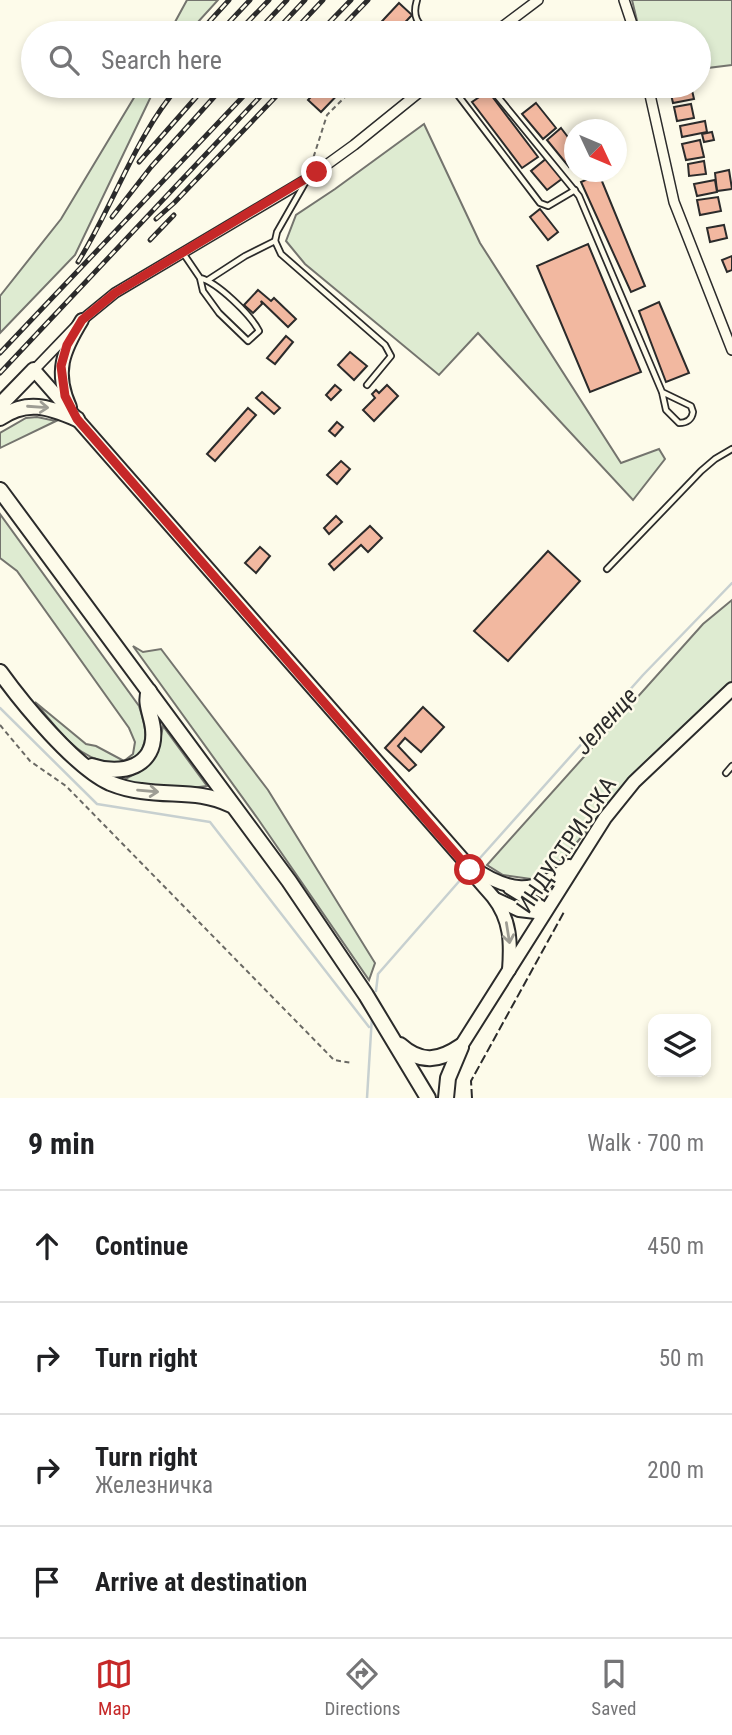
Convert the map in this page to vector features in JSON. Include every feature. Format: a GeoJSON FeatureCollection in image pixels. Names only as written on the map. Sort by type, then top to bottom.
{"type":"FeatureCollection","features":[{"type":"Feature","properties":{"kind":"main road"},"geometry":{"type":"LineString","coordinates":[[77,419],[65,396],[61,366],[67,345],[82,320]]}},
{"type":"Feature","properties":{"kind":"main road"},"geometry":{"type":"LineString","coordinates":[[0,405],[34,370],[495,899],[509,932],[509,970]]}},
{"type":"Feature","properties":{"kind":"main road"},"geometry":{"type":"LineString","coordinates":[[0,418],[13,410],[35,405],[52,408],[77,419]]}},
{"type":"Feature","properties":{"kind":"main road"},"geometry":{"type":"LineString","coordinates":[[0,490],[235,807],[332,943],[394,1039],[428,1098]]}},
{"type":"Feature","properties":{"kind":"main road"},"geometry":{"type":"LineString","coordinates":[[0,672],[50,732],[109,782],[142,791],[210,796],[235,807]]}},
{"type":"Feature","properties":{"kind":"main road","name":"ИНДУСТРИЈСКА"},"geometry":{"type":"LineString","coordinates":[[461,1046],[605,818],[634,782],[732,688]]}},
{"type":"Feature","properties":{"kind":"main road"},"geometry":{"type":"LineString","coordinates":[[87,765],[115,771],[132,767],[143,759],[150,748],[153,734],[146,700],[149,691]]}},
{"type":"Feature","properties":{"kind":"main road"},"geometry":{"type":"LineString","coordinates":[[509,887],[525,887],[544,882],[579,857]]}},
{"type":"Feature","properties":{"kind":"main road"},"geometry":{"type":"LineString","coordinates":[[466,863],[545,911]]}},
{"type":"Feature","properties":{"kind":"main road"},"geometry":{"type":"LineString","coordinates":[[495,899],[519,910],[545,911]]}},
{"type":"Feature","properties":{"kind":"main road"},"geometry":{"type":"LineString","coordinates":[[394,1039],[411,1054],[427,1059],[445,1056],[461,1046]]}},
{"type":"Feature","properties":{"kind":"main road"},"geometry":{"type":"LineString","coordinates":[[446,1098],[447,1078],[461,1046]]}},
{"type":"Feature","properties":{"kind":"street"},"geometry":{"type":"LineString","coordinates":[[510,21],[538,0]]}},
{"type":"Feature","properties":{"kind":"street"},"geometry":{"type":"LineString","coordinates":[[624,0],[631,21]]}},
{"type":"Feature","properties":{"kind":"street"},"geometry":{"type":"LineString","coordinates":[[34,370],[82,320],[115,293],[307,179],[412,98]]}},
{"type":"Feature","properties":{"kind":"street"},"geometry":{"type":"LineString","coordinates":[[651,98],[674,202],[732,350]]}},
{"type":"Feature","properties":{"kind":"lane"},"geometry":{"type":"LineString","coordinates":[[416,20],[414,12],[417,0]]}},
{"type":"Feature","properties":{"kind":"lane"},"geometry":{"type":"LineString","coordinates":[[460,98],[540,203],[548,206],[575,190]]}},
{"type":"Feature","properties":{"kind":"lane"},"geometry":{"type":"LineString","coordinates":[[499,98],[575,190],[662,392],[662,399],[672,418],[682,423],[691,419],[691,406],[662,392]]}},
{"type":"Feature","properties":{"kind":"lane"},"geometry":{"type":"LineString","coordinates":[[307,179],[277,232],[275,241],[281,254],[386,345],[391,356],[367,385]]}},
{"type":"Feature","properties":{"kind":"lane"},"geometry":{"type":"LineString","coordinates":[[208,281],[245,256],[275,241]]}},
{"type":"Feature","properties":{"kind":"lane"},"geometry":{"type":"LineString","coordinates":[[183,253],[219,313],[248,341],[259,331],[254,321],[208,281],[200,278]]}},
{"type":"Feature","properties":{"kind":"lane"},"geometry":{"type":"LineString","coordinates":[[607,569],[701,471],[732,450]]}},
{"type":"Feature","properties":{"kind":"lane"},"geometry":{"type":"LineString","coordinates":[[726,773],[732,766]]}},
{"type":"Feature","properties":{"kind":"path"},"geometry":{"type":"LineString","coordinates":[[307,179],[326,118],[345,98]]}},
{"type":"Feature","properties":{"kind":"path"},"geometry":{"type":"LineString","coordinates":[[0,725],[30,761],[66,786],[334,1060],[352,1063]]}},
{"type":"Feature","properties":{"kind":"green space"},"geometry":{"type":"Polygon","coordinates":[[[187,0],[218,0],[199,21],[176,21],[187,0]]]}},
{"type":"Feature","properties":{"kind":"green space"},"geometry":{"type":"Polygon","coordinates":[[[632,0],[732,0],[732,65],[711,68],[711,21],[637,21],[632,0]]]}},
{"type":"Feature","properties":{"kind":"green space"},"geometry":{"type":"Polygon","coordinates":[[[134,98],[150,98],[75,255],[0,333],[0,296],[61,219],[134,98]]]}},
{"type":"Feature","properties":{"kind":"green space"},"geometry":{"type":"Polygon","coordinates":[[[424,124],[480,243],[621,463],[659,449],[665,459],[633,500],[478,333],[439,375],[305,264],[286,241],[296,215],[424,124]]]}},
{"type":"Feature","properties":{"kind":"green space"},"geometry":{"type":"Polygon","coordinates":[[[26,418],[56,421],[0,448],[0,433],[26,418]]]}},
{"type":"Feature","properties":{"kind":"green space"},"geometry":{"type":"Polygon","coordinates":[[[0,514],[139,706],[145,736],[142,749],[133,763],[101,761],[76,748],[35,702],[86,744],[96,746],[124,761],[133,754],[135,742],[129,728],[17,571],[0,558],[0,514]]]}},
{"type":"Feature","properties":{"kind":"green space"},"geometry":{"type":"Polygon","coordinates":[[[732,600],[732,682],[624,785],[565,857],[538,880],[503,875],[487,865],[703,624],[732,600]]]}},
{"type":"Feature","properties":{"kind":"green space"},"geometry":{"type":"Polygon","coordinates":[[[133,646],[143,652],[161,649],[268,790],[375,963],[369,980],[258,819],[133,646]]]}},
{"type":"Feature","properties":{"kind":"green space"},"geometry":{"type":"Polygon","coordinates":[[[163,726],[207,786],[176,790],[122,781],[151,760],[163,726]]]}},
{"type":"Feature","properties":{"kind":"building"},"geometry":{"type":"Polygon","coordinates":[[[399,3],[412,15],[406,21],[382,21],[399,3]]]}},
{"type":"Feature","properties":{"kind":"building"},"geometry":{"type":"Polygon","coordinates":[[[310,98],[334,98],[321,112],[308,100],[310,98]]]}},
{"type":"Feature","properties":{"kind":"building"},"geometry":{"type":"Polygon","coordinates":[[[478,98],[493,98],[538,157],[522,168],[472,102],[478,98]]]}},
{"type":"Feature","properties":{"kind":"building"},"geometry":{"type":"Polygon","coordinates":[[[672,98],[694,99],[673,103],[672,98]]]}},
{"type":"Feature","properties":{"kind":"building"},"geometry":{"type":"Polygon","coordinates":[[[536,103],[556,128],[543,139],[522,114],[536,103]]]}},
{"type":"Feature","properties":{"kind":"building"},"geometry":{"type":"Polygon","coordinates":[[[691,104],[694,118],[677,121],[674,107],[691,104]]]}},
{"type":"Feature","properties":{"kind":"building"},"geometry":{"type":"Polygon","coordinates":[[[705,121],[707,132],[682,137],[680,126],[705,121]]]}},
{"type":"Feature","properties":{"kind":"building"},"geometry":{"type":"Polygon","coordinates":[[[561,128],[564,132],[564,161],[547,140],[561,128]]]}},
{"type":"Feature","properties":{"kind":"building"},"geometry":{"type":"Polygon","coordinates":[[[712,132],[714,140],[704,142],[702,134],[712,132]]]}},
{"type":"Feature","properties":{"kind":"building"},"geometry":{"type":"Polygon","coordinates":[[[700,140],[704,157],[686,160],[682,144],[700,140]]]}},
{"type":"Feature","properties":{"kind":"building"},"geometry":{"type":"Polygon","coordinates":[[[547,158],[563,178],[547,190],[531,171],[547,158]]]}},
{"type":"Feature","properties":{"kind":"building"},"geometry":{"type":"Polygon","coordinates":[[[704,161],[706,174],[689,176],[688,164],[704,161]]]}},
{"type":"Feature","properties":{"kind":"building"},"geometry":{"type":"Polygon","coordinates":[[[729,170],[732,189],[717,191],[715,173],[729,170]]]}},
{"type":"Feature","properties":{"kind":"building"},"geometry":{"type":"Polygon","coordinates":[[[715,180],[717,192],[697,196],[694,184],[715,180]]]}},
{"type":"Feature","properties":{"kind":"building"},"geometry":{"type":"Polygon","coordinates":[[[581,182],[602,182],[645,286],[631,292],[581,182]]]}},
{"type":"Feature","properties":{"kind":"building"},"geometry":{"type":"Polygon","coordinates":[[[718,197],[721,211],[700,215],[697,200],[718,197]]]}},
{"type":"Feature","properties":{"kind":"building"},"geometry":{"type":"Polygon","coordinates":[[[540,209],[558,232],[548,240],[530,217],[540,209]]]}},
{"type":"Feature","properties":{"kind":"building"},"geometry":{"type":"Polygon","coordinates":[[[724,225],[727,238],[710,242],[707,228],[724,225]]]}},
{"type":"Feature","properties":{"kind":"building"},"geometry":{"type":"Polygon","coordinates":[[[588,244],[641,372],[590,392],[537,266],[588,244]]]}},
{"type":"Feature","properties":{"kind":"building"},"geometry":{"type":"Polygon","coordinates":[[[732,256],[732,270],[727,272],[722,260],[732,256]]]}},
{"type":"Feature","properties":{"kind":"building"},"geometry":{"type":"Polygon","coordinates":[[[258,290],[271,301],[274,298],[296,319],[288,327],[261,301],[262,304],[253,313],[244,305],[258,290]]]}},
{"type":"Feature","properties":{"kind":"building"},"geometry":{"type":"Polygon","coordinates":[[[659,302],[689,373],[666,382],[639,311],[659,302]]]}},
{"type":"Feature","properties":{"kind":"building"},"geometry":{"type":"Polygon","coordinates":[[[286,336],[293,342],[275,364],[267,358],[286,336]]]}},
{"type":"Feature","properties":{"kind":"building"},"geometry":{"type":"Polygon","coordinates":[[[350,352],[367,366],[354,380],[338,365],[350,352]]]}},
{"type":"Feature","properties":{"kind":"building"},"geometry":{"type":"Polygon","coordinates":[[[335,385],[341,390],[331,400],[326,395],[335,385]]]}},
{"type":"Feature","properties":{"kind":"building"},"geometry":{"type":"Polygon","coordinates":[[[387,385],[398,396],[374,421],[363,410],[375,398],[372,394],[376,390],[379,393],[387,385]]]}},
{"type":"Feature","properties":{"kind":"building"},"geometry":{"type":"Polygon","coordinates":[[[262,392],[280,408],[274,414],[256,398],[262,392]]]}},
{"type":"Feature","properties":{"kind":"building"},"geometry":{"type":"Polygon","coordinates":[[[248,408],[256,415],[215,461],[207,454],[248,408]]]}},
{"type":"Feature","properties":{"kind":"building"},"geometry":{"type":"Polygon","coordinates":[[[337,422],[343,427],[335,436],[329,431],[337,422]]]}},
{"type":"Feature","properties":{"kind":"building"},"geometry":{"type":"Polygon","coordinates":[[[341,461],[350,469],[337,484],[327,475],[341,461]]]}},
{"type":"Feature","properties":{"kind":"building"},"geometry":{"type":"Polygon","coordinates":[[[336,516],[342,522],[329,534],[324,528],[336,516]]]}},
{"type":"Feature","properties":{"kind":"building"},"geometry":{"type":"Polygon","coordinates":[[[370,526],[382,538],[368,552],[361,545],[334,570],[329,564],[370,526]]]}},
{"type":"Feature","properties":{"kind":"building"},"geometry":{"type":"Polygon","coordinates":[[[260,547],[270,556],[256,573],[245,563],[260,547]]]}},
{"type":"Feature","properties":{"kind":"building"},"geometry":{"type":"Polygon","coordinates":[[[548,551],[580,581],[508,661],[474,631],[548,551]]]}},
{"type":"Feature","properties":{"kind":"building"},"geometry":{"type":"Polygon","coordinates":[[[423,707],[444,727],[421,752],[405,738],[398,746],[416,765],[409,771],[385,748],[423,707]]]}},
{"type":"Feature","properties":{"kind":"waterway","name":"Јеленце"},"geometry":{"type":"LineString","coordinates":[[480,858],[643,675],[732,583]]}},
{"type":"Feature","properties":{"kind":"waterway"},"geometry":{"type":"LineString","coordinates":[[0,708],[97,804],[210,822],[369,1027]]}},
{"type":"Feature","properties":{"kind":"waterway","name":"Јеленце"},"geometry":{"type":"LineString","coordinates":[[376,991],[378,974],[462,878]]}},
{"type":"Feature","properties":{"kind":"waterway","name":"Јеленце"},"geometry":{"type":"LineString","coordinates":[[367,1098],[372,1016]]}},
{"type":"Feature","properties":{"kind":"railway"},"geometry":{"type":"LineString","coordinates":[[210,21],[229,0]]}},
{"type":"Feature","properties":{"kind":"railway"},"geometry":{"type":"LineString","coordinates":[[230,21],[250,0]]}},
{"type":"Feature","properties":{"kind":"railway"},"geometry":{"type":"LineString","coordinates":[[249,21],[269,0]]}},
{"type":"Feature","properties":{"kind":"railway"},"geometry":{"type":"LineString","coordinates":[[267,21],[287,0]]}},
{"type":"Feature","properties":{"kind":"railway"},"geometry":{"type":"LineString","coordinates":[[285,21],[305,0]]}},
{"type":"Feature","properties":{"kind":"railway"},"geometry":{"type":"LineString","coordinates":[[303,21],[323,0]]}},
{"type":"Feature","properties":{"kind":"railway"},"geometry":{"type":"LineString","coordinates":[[331,21],[351,0]]}},
{"type":"Feature","properties":{"kind":"railway"},"geometry":{"type":"LineString","coordinates":[[348,21],[368,0]]}},
{"type":"Feature","properties":{"kind":"railway"},"geometry":{"type":"LineString","coordinates":[[78,262],[137,149],[170,98]]}},
{"type":"Feature","properties":{"kind":"railway"},"geometry":{"type":"LineString","coordinates":[[139,162],[195,98]]}},
{"type":"Feature","properties":{"kind":"railway"},"geometry":{"type":"LineString","coordinates":[[112,217],[151,167],[213,98]]}},
{"type":"Feature","properties":{"kind":"railway"},"geometry":{"type":"LineString","coordinates":[[0,353],[242,98]]}},
{"type":"Feature","properties":{"kind":"railway"},"geometry":{"type":"LineString","coordinates":[[0,373],[259,98]]}},
{"type":"Feature","properties":{"kind":"railway"},"geometry":{"type":"LineString","coordinates":[[156,219],[275,98]]}},
{"type":"Feature","properties":{"kind":"railway"},"geometry":{"type":"LineString","coordinates":[[150,240],[174,215]]}},
{"type":"Feature","properties":{"kind":"fence"},"geometry":{"type":"LineString","coordinates":[[472,1098],[471,1081],[564,912]]}},
{"type":"Feature","properties":{"kind":"route"},"geometry":{"type":"LineString","coordinates":[[317,172],[115,293],[94,309],[82,320],[67,345],[61,366],[63,388],[77,419],[470,870]]}}]}
